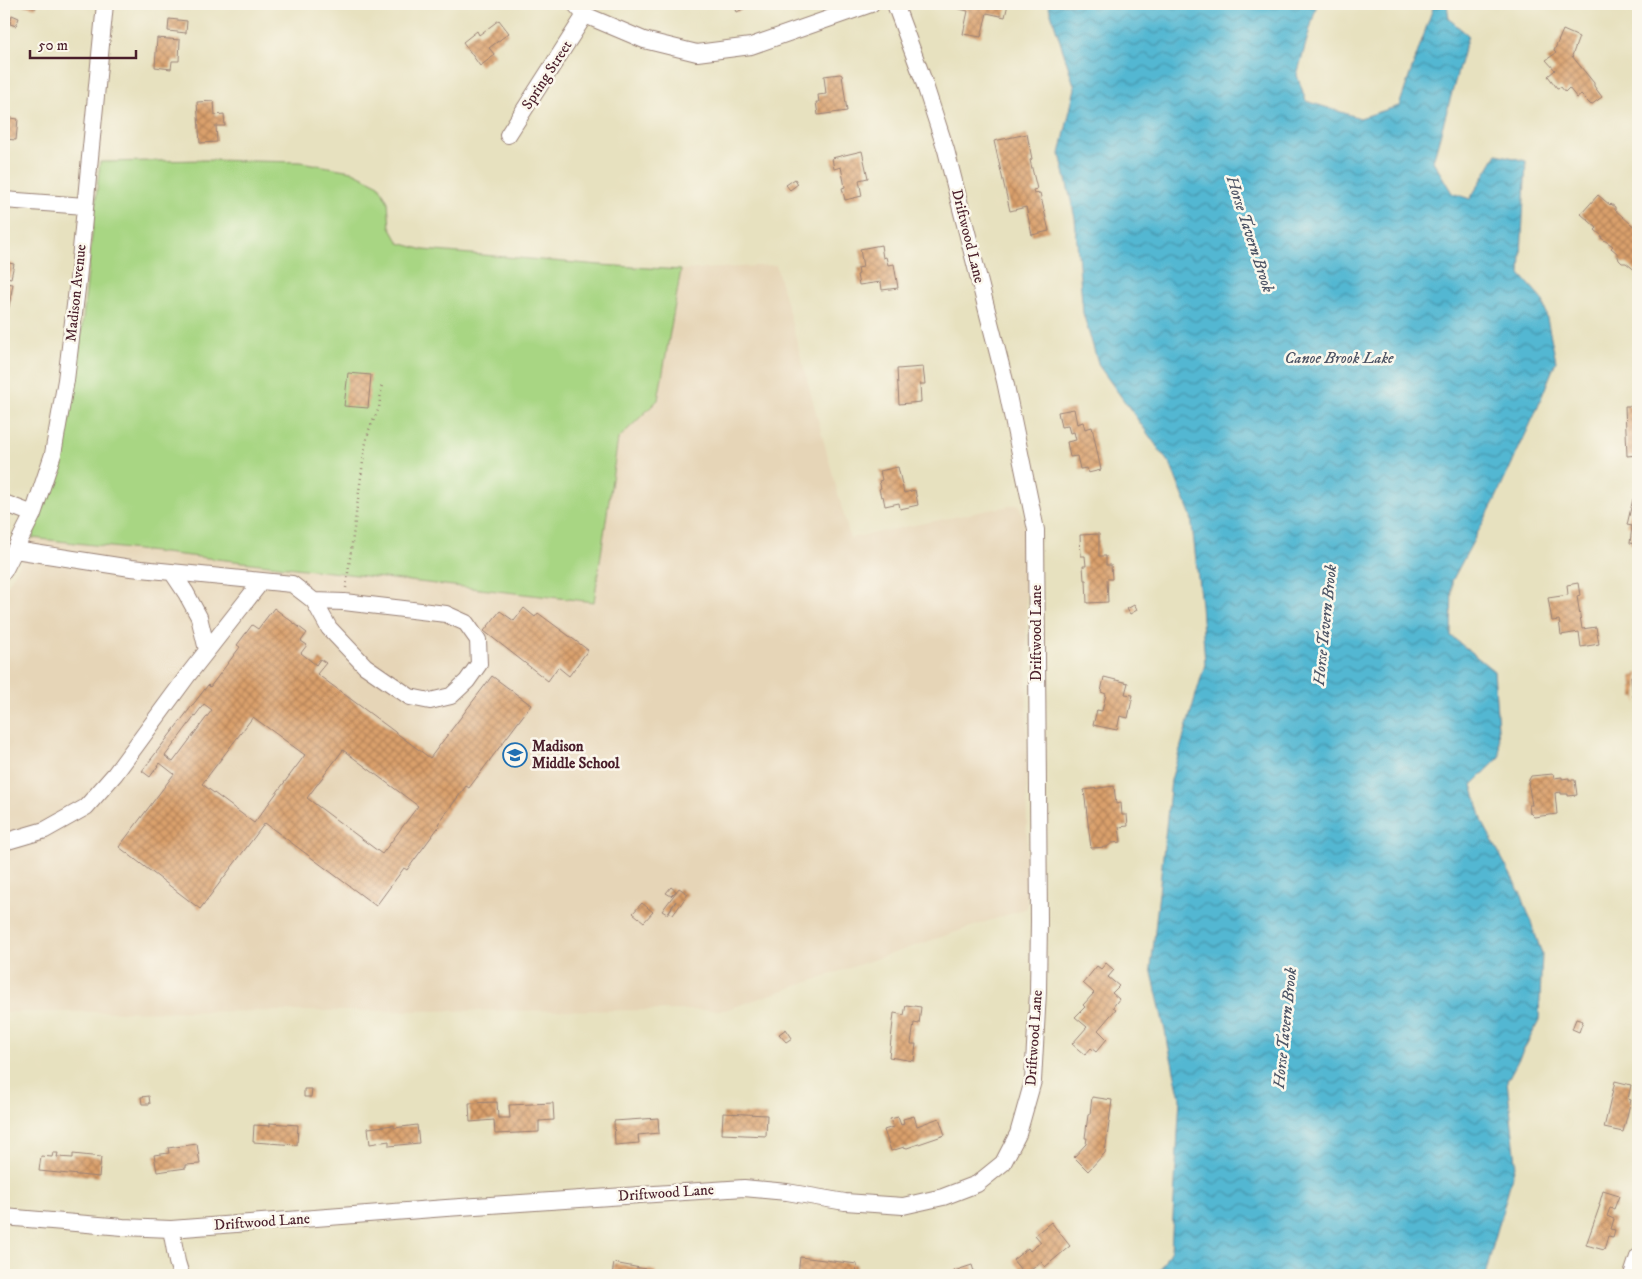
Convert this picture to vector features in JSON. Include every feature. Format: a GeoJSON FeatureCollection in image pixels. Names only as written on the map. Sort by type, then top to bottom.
{"type":"FeatureCollection","features":[{"type":"Feature","properties":{"kind":"street","name":"Madison Avenue"},"geometry":{"type":"LineString","coordinates":[[4,571],[33,514],[53,454],[66,380],[86,206],[105,4]]}},
{"type":"Feature","properties":{"kind":"street"},"geometry":{"type":"LineString","coordinates":[[580,9],[644,40],[697,53],[751,46],[871,4]]}},
{"type":"Feature","properties":{"kind":"street","name":"Driftwood Lane"},"geometry":{"type":"LineString","coordinates":[[4,1217],[171,1229],[744,1188],[787,1192],[845,1202],[903,1206],[944,1197],[977,1184],[1003,1163],[1018,1134],[1033,1081],[1036,1034],[1039,920],[1036,530],[1005,381],[946,150],[923,78],[895,4]]}},
{"type":"Feature","properties":{"kind":"street","name":"Spring Street"},"geometry":{"type":"LineString","coordinates":[[508,135],[580,9]]}},
{"type":"Feature","properties":{"kind":"street"},"geometry":{"type":"LineString","coordinates":[[4,200],[86,206]]}},
{"type":"Feature","properties":{"kind":"street"},"geometry":{"type":"LineString","coordinates":[[4,502],[33,514]]}},
{"type":"Feature","properties":{"kind":"street"},"geometry":{"type":"LineString","coordinates":[[16,550],[45,556],[172,572],[292,584],[314,601],[329,628],[365,666],[410,697],[430,701],[451,696],[467,681],[479,664],[478,640],[466,624],[446,614],[344,602],[314,601]]}},
{"type":"Feature","properties":{"kind":"street"},"geometry":{"type":"LineString","coordinates":[[172,572],[199,617],[207,650]]}},
{"type":"Feature","properties":{"kind":"street"},"geometry":{"type":"LineString","coordinates":[[4,842],[45,830],[86,807],[115,774],[207,650],[261,582]]}},
{"type":"Feature","properties":{"kind":"street"},"geometry":{"type":"LineString","coordinates":[[171,1229],[181,1275]]}},
{"type":"Feature","properties":{"kind":"street"},"geometry":{"type":"LineString","coordinates":[[1632,1275],[1638,1257]]}},
{"type":"Feature","properties":{"kind":"path"},"geometry":{"type":"LineString","coordinates":[[344,602],[365,448],[369,430],[378,408],[382,384]]}},
{"type":"Feature","properties":{"kind":"shaded area","name":"Madison Middle School"},"geometry":{"type":"Polygon","coordinates":[[[776,265],[850,538],[1019,504],[1026,529],[1027,908],[725,1010],[4,1012],[4,591],[32,538],[594,602],[618,438],[658,400],[681,270],[776,265]]]}},
{"type":"Feature","properties":{"kind":"green space"},"geometry":{"type":"Polygon","coordinates":[[[206,160],[301,162],[351,171],[379,185],[388,202],[390,227],[399,243],[424,250],[681,270],[658,400],[618,439],[594,602],[32,538],[59,465],[69,420],[83,318],[100,162],[206,160]]]}},
{"type":"Feature","properties":{"kind":"water","name":"Canoe Brook Lake"},"geometry":{"type":"Polygon","coordinates":[[[1048,4],[1317,4],[1297,75],[1306,101],[1360,118],[1399,106],[1434,5],[1447,4],[1449,19],[1468,35],[1433,161],[1452,193],[1470,199],[1497,154],[1526,161],[1520,274],[1543,300],[1556,361],[1534,416],[1495,500],[1452,581],[1451,636],[1494,671],[1500,757],[1472,785],[1483,823],[1522,896],[1542,954],[1539,1021],[1507,1081],[1516,1162],[1485,1275],[1157,1275],[1171,1250],[1180,1098],[1151,968],[1171,780],[1205,664],[1201,605],[1191,516],[1171,466],[1099,366],[1083,313],[1075,218],[1060,154],[1075,88],[1048,4]]]}},
{"type":"Feature","properties":{"kind":"building"},"geometry":{"type":"Polygon","coordinates":[[[18,4],[37,4],[36,8],[18,4]]]}},
{"type":"Feature","properties":{"kind":"building"},"geometry":{"type":"Polygon","coordinates":[[[743,4],[745,8],[737,12],[734,5],[743,4]]]}},
{"type":"Feature","properties":{"kind":"building"},"geometry":{"type":"Polygon","coordinates":[[[955,4],[1008,4],[1005,17],[987,13],[981,37],[963,34],[968,11],[955,8],[955,4]]]}},
{"type":"Feature","properties":{"kind":"building"},"geometry":{"type":"Polygon","coordinates":[[[12,15],[19,18],[16,26],[10,24],[12,15]]]}},
{"type":"Feature","properties":{"kind":"building"},"geometry":{"type":"Polygon","coordinates":[[[169,19],[187,21],[186,33],[168,31],[169,19]]]}},
{"type":"Feature","properties":{"kind":"building"},"geometry":{"type":"Polygon","coordinates":[[[499,20],[509,33],[489,48],[495,55],[480,66],[463,42],[477,31],[479,35],[499,20]]]}},
{"type":"Feature","properties":{"kind":"building"},"geometry":{"type":"Polygon","coordinates":[[[1563,30],[1579,37],[1572,56],[1594,83],[1602,97],[1591,105],[1581,95],[1577,98],[1569,88],[1565,92],[1561,87],[1557,88],[1548,76],[1555,70],[1546,60],[1556,53],[1554,51],[1563,30]]]}},
{"type":"Feature","properties":{"kind":"building"},"geometry":{"type":"Polygon","coordinates":[[[157,38],[180,40],[179,61],[172,61],[171,69],[155,67],[157,38]]]}},
{"type":"Feature","properties":{"kind":"building"},"geometry":{"type":"Polygon","coordinates":[[[842,75],[847,111],[818,115],[816,102],[819,102],[818,95],[826,94],[824,76],[842,75]]]}},
{"type":"Feature","properties":{"kind":"building"},"geometry":{"type":"Polygon","coordinates":[[[214,101],[215,115],[224,114],[225,126],[216,126],[217,142],[200,143],[197,102],[214,101]]]}},
{"type":"Feature","properties":{"kind":"building"},"geometry":{"type":"Polygon","coordinates":[[[4,117],[18,119],[16,140],[4,139],[4,117]]]}},
{"type":"Feature","properties":{"kind":"building"},"geometry":{"type":"Polygon","coordinates":[[[1027,134],[1032,159],[1030,160],[1037,189],[1033,190],[1034,194],[1040,193],[1049,231],[1032,235],[1026,207],[1010,211],[994,141],[1027,134]]]}},
{"type":"Feature","properties":{"kind":"building"},"geometry":{"type":"Polygon","coordinates":[[[862,151],[868,178],[859,180],[862,196],[845,200],[842,188],[845,187],[841,167],[834,169],[832,158],[862,151]]]}},
{"type":"Feature","properties":{"kind":"building"},"geometry":{"type":"Polygon","coordinates":[[[795,179],[798,184],[790,190],[786,185],[795,179]]]}},
{"type":"Feature","properties":{"kind":"building"},"geometry":{"type":"Polygon","coordinates":[[[1598,195],[1615,207],[1615,210],[1638,230],[1635,232],[1638,235],[1638,269],[1636,271],[1619,260],[1617,253],[1611,248],[1613,246],[1601,238],[1602,236],[1595,230],[1597,228],[1581,214],[1598,195]]]}},
{"type":"Feature","properties":{"kind":"building"},"geometry":{"type":"Polygon","coordinates":[[[881,245],[883,258],[886,257],[888,265],[894,264],[898,288],[882,290],[881,282],[859,285],[858,268],[863,267],[860,249],[881,245]]]}},
{"type":"Feature","properties":{"kind":"building"},"geometry":{"type":"Polygon","coordinates":[[[4,262],[14,264],[11,278],[6,277],[5,283],[13,284],[7,317],[4,316],[4,262]]]}},
{"type":"Feature","properties":{"kind":"building"},"geometry":{"type":"Polygon","coordinates":[[[923,367],[925,384],[920,384],[921,402],[899,404],[897,369],[923,367]]]}},
{"type":"Feature","properties":{"kind":"building"},"geometry":{"type":"Polygon","coordinates":[[[348,373],[371,375],[368,408],[344,406],[348,373]]]}},
{"type":"Feature","properties":{"kind":"building"},"geometry":{"type":"Polygon","coordinates":[[[1625,406],[1638,406],[1638,455],[1627,456],[1625,406]]]}},
{"type":"Feature","properties":{"kind":"building"},"geometry":{"type":"Polygon","coordinates":[[[1074,409],[1077,424],[1083,422],[1085,429],[1092,427],[1101,470],[1088,473],[1087,468],[1080,469],[1077,456],[1070,457],[1067,442],[1076,440],[1074,432],[1070,433],[1068,426],[1061,427],[1058,412],[1074,409]]]}},
{"type":"Feature","properties":{"kind":"building"},"geometry":{"type":"Polygon","coordinates":[[[898,467],[904,493],[915,490],[918,505],[900,509],[899,503],[885,506],[879,489],[881,488],[879,481],[882,480],[880,471],[898,467]]]}},
{"type":"Feature","properties":{"kind":"building"},"geometry":{"type":"Polygon","coordinates":[[[1633,499],[1638,500],[1638,544],[1630,543],[1632,526],[1627,525],[1633,499]]]}},
{"type":"Feature","properties":{"kind":"building"},"geometry":{"type":"Polygon","coordinates":[[[1099,534],[1099,556],[1106,556],[1106,565],[1111,565],[1112,579],[1107,579],[1108,602],[1087,603],[1083,566],[1086,566],[1085,556],[1081,556],[1080,535],[1099,534]]]}},
{"type":"Feature","properties":{"kind":"building"},"geometry":{"type":"Polygon","coordinates":[[[1578,583],[1580,595],[1577,596],[1582,629],[1596,627],[1599,644],[1581,647],[1579,632],[1561,635],[1559,620],[1552,621],[1548,598],[1568,595],[1567,585],[1578,583]]]}},
{"type":"Feature","properties":{"kind":"building"},"geometry":{"type":"Polygon","coordinates":[[[1134,605],[1137,610],[1130,614],[1127,609],[1134,605]]]}},
{"type":"Feature","properties":{"kind":"building"},"geometry":{"type":"Polygon","coordinates":[[[274,608],[307,633],[301,641],[307,645],[301,653],[316,665],[320,659],[326,663],[317,674],[430,758],[492,676],[531,705],[469,788],[466,786],[407,870],[404,868],[376,906],[265,823],[200,909],[119,847],[174,774],[160,763],[150,777],[142,771],[208,685],[210,687],[240,647],[237,645],[252,625],[258,629],[274,608]],[[204,704],[165,756],[173,762],[212,710],[204,704]],[[253,717],[202,784],[254,823],[305,755],[253,717]],[[343,750],[307,798],[382,854],[418,806],[343,750]]]}},
{"type":"Feature","properties":{"kind":"building"},"geometry":{"type":"Polygon","coordinates":[[[524,608],[535,617],[538,613],[588,650],[569,676],[558,667],[548,681],[484,631],[500,611],[514,621],[524,608]]]}},
{"type":"Feature","properties":{"kind":"building"},"geometry":{"type":"Polygon","coordinates":[[[1638,673],[1637,704],[1636,697],[1633,697],[1631,676],[1636,675],[1638,673]]]}},
{"type":"Feature","properties":{"kind":"building"},"geometry":{"type":"Polygon","coordinates":[[[1104,677],[1128,683],[1125,694],[1133,695],[1128,718],[1120,716],[1117,730],[1093,725],[1097,710],[1102,711],[1106,694],[1101,692],[1104,677]]]}},
{"type":"Feature","properties":{"kind":"building"},"geometry":{"type":"Polygon","coordinates":[[[1553,774],[1554,778],[1562,777],[1562,779],[1569,778],[1569,780],[1575,780],[1577,795],[1568,796],[1568,794],[1561,794],[1561,792],[1555,793],[1557,814],[1534,817],[1530,813],[1529,805],[1532,805],[1528,782],[1531,776],[1553,774]]]}},
{"type":"Feature","properties":{"kind":"building"},"geometry":{"type":"Polygon","coordinates":[[[1114,786],[1116,804],[1121,803],[1122,815],[1127,815],[1128,826],[1119,827],[1121,842],[1112,843],[1107,847],[1091,848],[1084,790],[1114,786]]]}},
{"type":"Feature","properties":{"kind":"building"},"geometry":{"type":"Polygon","coordinates":[[[671,887],[676,891],[671,896],[666,893],[671,887]]]}},
{"type":"Feature","properties":{"kind":"building"},"geometry":{"type":"Polygon","coordinates":[[[679,888],[688,894],[673,915],[669,912],[676,901],[667,914],[662,911],[679,888]]]}},
{"type":"Feature","properties":{"kind":"building"},"geometry":{"type":"Polygon","coordinates":[[[642,903],[653,912],[644,922],[633,913],[642,903]]]}},
{"type":"Feature","properties":{"kind":"building"},"geometry":{"type":"Polygon","coordinates":[[[1106,963],[1114,970],[1108,977],[1119,986],[1112,993],[1119,999],[1113,1007],[1116,1009],[1098,1030],[1107,1039],[1096,1052],[1091,1048],[1085,1055],[1072,1044],[1087,1027],[1075,1017],[1085,1007],[1083,1005],[1094,993],[1083,983],[1097,966],[1101,969],[1106,963]]]}},
{"type":"Feature","properties":{"kind":"building"},"geometry":{"type":"Polygon","coordinates":[[[906,1005],[921,1007],[919,1024],[914,1023],[911,1044],[916,1044],[914,1061],[889,1057],[894,1013],[904,1015],[906,1005]]]}},
{"type":"Feature","properties":{"kind":"building"},"geometry":{"type":"Polygon","coordinates":[[[1576,1019],[1583,1021],[1579,1032],[1572,1029],[1576,1019]]]}},
{"type":"Feature","properties":{"kind":"building"},"geometry":{"type":"Polygon","coordinates":[[[786,1029],[792,1038],[786,1042],[779,1034],[786,1029]]]}},
{"type":"Feature","properties":{"kind":"building"},"geometry":{"type":"Polygon","coordinates":[[[1615,1081],[1631,1085],[1628,1099],[1631,1100],[1623,1132],[1604,1128],[1615,1081]]]}},
{"type":"Feature","properties":{"kind":"building"},"geometry":{"type":"Polygon","coordinates":[[[304,1089],[312,1089],[311,1097],[304,1097],[304,1089]]]}},
{"type":"Feature","properties":{"kind":"building"},"geometry":{"type":"Polygon","coordinates":[[[149,1096],[150,1104],[142,1104],[141,1097],[149,1096]]]}},
{"type":"Feature","properties":{"kind":"building"},"geometry":{"type":"Polygon","coordinates":[[[1092,1097],[1112,1100],[1105,1153],[1088,1171],[1074,1157],[1086,1144],[1087,1138],[1085,1138],[1092,1097]]]}},
{"type":"Feature","properties":{"kind":"building"},"geometry":{"type":"Polygon","coordinates":[[[497,1102],[498,1118],[510,1118],[509,1105],[553,1103],[554,1120],[539,1121],[539,1132],[495,1134],[494,1120],[470,1122],[469,1103],[497,1102]]]}},
{"type":"Feature","properties":{"kind":"building"},"geometry":{"type":"Polygon","coordinates":[[[723,1113],[767,1115],[766,1136],[722,1134],[723,1113]]]}},
{"type":"Feature","properties":{"kind":"building"},"geometry":{"type":"Polygon","coordinates":[[[914,1116],[917,1126],[939,1118],[945,1135],[907,1148],[904,1147],[891,1151],[884,1130],[893,1127],[890,1119],[898,1117],[901,1125],[904,1124],[903,1119],[914,1116]]]}},
{"type":"Feature","properties":{"kind":"building"},"geometry":{"type":"Polygon","coordinates":[[[658,1118],[659,1133],[638,1135],[639,1143],[615,1145],[614,1121],[658,1118]]]}},
{"type":"Feature","properties":{"kind":"building"},"geometry":{"type":"Polygon","coordinates":[[[270,1123],[298,1125],[297,1145],[253,1142],[254,1125],[270,1126],[270,1123]]]}},
{"type":"Feature","properties":{"kind":"building"},"geometry":{"type":"Polygon","coordinates":[[[394,1125],[394,1128],[417,1125],[419,1143],[389,1146],[389,1141],[370,1144],[368,1128],[394,1125]]]}},
{"type":"Feature","properties":{"kind":"building"},"geometry":{"type":"Polygon","coordinates":[[[197,1144],[200,1164],[186,1165],[186,1168],[157,1172],[154,1155],[169,1153],[168,1148],[197,1144]]]}},
{"type":"Feature","properties":{"kind":"building"},"geometry":{"type":"Polygon","coordinates":[[[53,1153],[58,1153],[57,1157],[73,1158],[73,1154],[101,1157],[99,1177],[39,1171],[41,1156],[52,1157],[53,1153]]]}},
{"type":"Feature","properties":{"kind":"building"},"geometry":{"type":"Polygon","coordinates":[[[1603,1191],[1619,1196],[1614,1209],[1610,1208],[1607,1216],[1614,1219],[1611,1229],[1615,1230],[1613,1237],[1608,1236],[1604,1250],[1586,1245],[1603,1191]]]}},
{"type":"Feature","properties":{"kind":"building"},"geometry":{"type":"Polygon","coordinates":[[[1051,1222],[1070,1246],[1045,1267],[1041,1262],[1025,1275],[1013,1260],[1028,1248],[1030,1251],[1041,1242],[1035,1235],[1051,1222]]]}},
{"type":"Feature","properties":{"kind":"building"},"geometry":{"type":"Polygon","coordinates":[[[800,1257],[857,1264],[856,1275],[798,1275],[800,1257]]]}},
{"type":"Feature","properties":{"kind":"building"},"geometry":{"type":"Polygon","coordinates":[[[614,1263],[656,1271],[655,1275],[612,1275],[614,1263]]]}},
{"type":"Feature","properties":{"kind":"building"},"geometry":{"type":"Polygon","coordinates":[[[972,1265],[975,1275],[955,1275],[954,1271],[972,1265]]]}},
{"type":"Feature","properties":{"kind":"place","name":"Madison Middle School"},"geometry":{"type":"Point","coordinates":[515,755]}},
{"type":"Feature","properties":{"kind":"water label","name":"Horse Tavern Brook"},"geometry":{"type":"Point","coordinates":[1250,234]}},
{"type":"Feature","properties":{"kind":"water label","name":"Horse Tavern Brook"},"geometry":{"type":"Point","coordinates":[1325,625]}},
{"type":"Feature","properties":{"kind":"water label","name":"Horse Tavern Brook"},"geometry":{"type":"Point","coordinates":[1285,1028]}}]}
